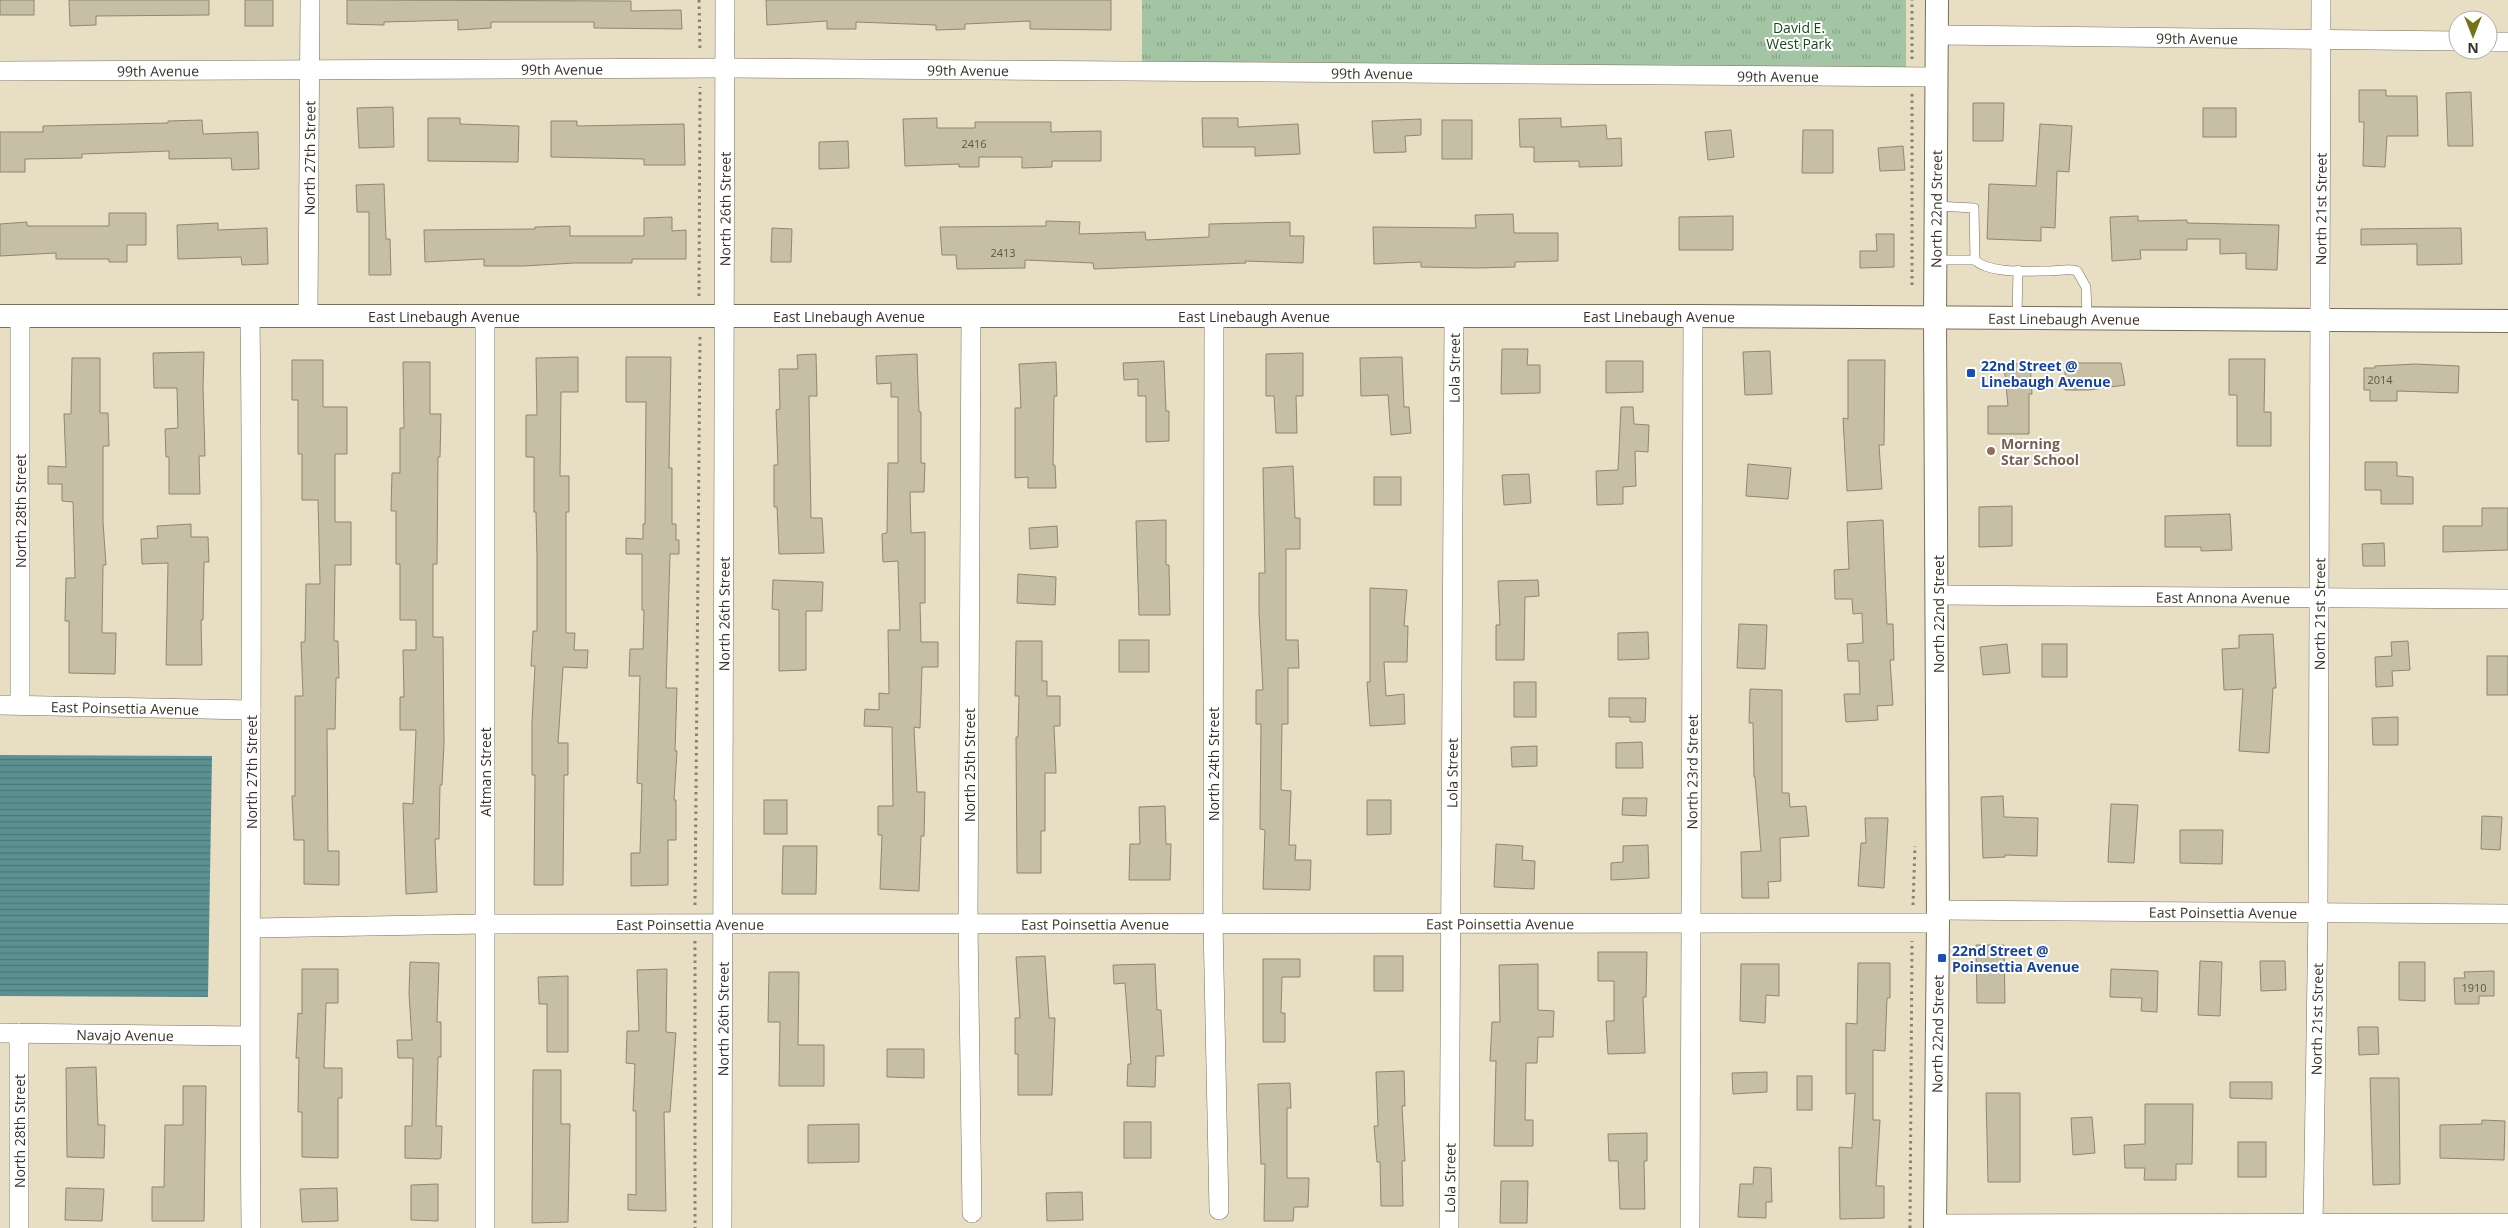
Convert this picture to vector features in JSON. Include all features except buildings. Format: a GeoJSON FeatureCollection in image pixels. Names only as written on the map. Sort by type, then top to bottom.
{"type":"FeatureCollection","features":[{"type":"Feature","properties":{"kind":"street","name":"North 27th Street"},"geometry":{"type":"LineString","coordinates":[[308,316],[310,0]]}},
{"type":"Feature","properties":{"kind":"street","name":"North 26th Street"},"geometry":{"type":"LineString","coordinates":[[722,1228],[725,0]]}},
{"type":"Feature","properties":{"kind":"street","name":"North 22nd Street"},"geometry":{"type":"LineString","coordinates":[[1935,1226],[1938,917],[1938,595],[1935,319],[1937,0]]}},
{"type":"Feature","properties":{"kind":"street","name":"North 21st Street"},"geometry":{"type":"LineString","coordinates":[[2313,1226],[2318,912],[2321,0]]}},
{"type":"Feature","properties":{"kind":"street","name":"99th Avenue"},"geometry":{"type":"LineString","coordinates":[[1937,35],[2448,41]]}},
{"type":"Feature","properties":{"kind":"street","name":"99th Avenue"},"geometry":{"type":"LineString","coordinates":[[0,70],[726,68],[1936,78]]}},
{"type":"Feature","properties":{"kind":"street","name":"East Linebaugh Avenue"},"geometry":{"type":"LineString","coordinates":[[10,316],[485,316],[696,329],[723,317],[1693,316],[2087,320],[2508,321]]}},
{"type":"Feature","properties":{"kind":"street","name":"North 28th Street"},"geometry":{"type":"LineString","coordinates":[[10,316],[20,705]]}},
{"type":"Feature","properties":{"kind":"street","name":"North 27th Street"},"geometry":{"type":"LineString","coordinates":[[250,316],[251,928],[249,1036],[251,1228]]}},
{"type":"Feature","properties":{"kind":"street","name":"Altman Street"},"geometry":{"type":"LineString","coordinates":[[485,316],[485,1228]]}},
{"type":"Feature","properties":{"kind":"street","name":"North 23rd Street"},"geometry":{"type":"LineString","coordinates":[[1690,1228],[1693,316]]}},
{"type":"Feature","properties":{"kind":"street","name":"North 25th Street"},"geometry":{"type":"LineString","coordinates":[[971,317],[968,923],[972,1213]]}},
{"type":"Feature","properties":{"kind":"street","name":"North 24th Street"},"geometry":{"type":"LineString","coordinates":[[1214,317],[1213,923],[1219,1210]]}},
{"type":"Feature","properties":{"kind":"street","name":"Lola Street"},"geometry":{"type":"LineString","coordinates":[[1449,1228],[1454,317]]}},
{"type":"Feature","properties":{"kind":"street","name":"East Annona Avenue"},"geometry":{"type":"LineString","coordinates":[[1938,595],[2508,599]]}},
{"type":"Feature","properties":{"kind":"street","name":"East Poinsettia Avenue"},"geometry":{"type":"LineString","coordinates":[[0,705],[251,710]]}},
{"type":"Feature","properties":{"kind":"street","name":"East Poinsettia Avenue"},"geometry":{"type":"LineString","coordinates":[[251,928],[484,924],[1913,923],[1938,917],[2318,912],[2508,914]]}},
{"type":"Feature","properties":{"kind":"street","name":"North 28th Street"},"geometry":{"type":"LineString","coordinates":[[9,1033],[19,1228]]}},
{"type":"Feature","properties":{"kind":"street","name":"Navajo Avenue"},"geometry":{"type":"LineString","coordinates":[[9,1033],[249,1036]]}},
{"type":"Feature","properties":{"kind":"street"},"geometry":{"type":"LineString","coordinates":[[1935,1226],[2313,1226],[2508,1223]]}},
{"type":"Feature","properties":{"kind":"lane"},"geometry":{"type":"LineString","coordinates":[[1936,206],[1974,208],[1975,260]]}},
{"type":"Feature","properties":{"kind":"lane"},"geometry":{"type":"LineString","coordinates":[[1935,260],[1975,260],[1990,269],[2052,271],[2071,269],[2077,271],[2086,287],[2087,320]]}},
{"type":"Feature","properties":{"kind":"lane"},"geometry":{"type":"LineString","coordinates":[[2017,319],[2018,270]]}},
{"type":"Feature","properties":{"kind":"path"},"geometry":{"type":"LineString","coordinates":[[695,1228],[696,329],[700,0]]}},
{"type":"Feature","properties":{"kind":"path"},"geometry":{"type":"LineString","coordinates":[[1912,0],[1912,294]]}},
{"type":"Feature","properties":{"kind":"path"},"geometry":{"type":"LineString","coordinates":[[1910,1228],[1913,923]]}},
{"type":"Feature","properties":{"kind":"green space","name":"David E. West Park"},"geometry":{"type":"Polygon","coordinates":[[[1142,0],[1906,0],[1906,72],[1142,67],[1142,0]]]}},
{"type":"Feature","properties":{"kind":"water"},"geometry":{"type":"Polygon","coordinates":[[[0,755],[212,756],[208,997],[0,996],[0,755]]]}},
{"type":"Feature","properties":{"kind":"place","name":"22nd Street @ Linebaugh Avenue"},"geometry":{"type":"Point","coordinates":[1971,373]}},
{"type":"Feature","properties":{"kind":"place","name":"Morning Star School"},"geometry":{"type":"Point","coordinates":[1991,451]}},
{"type":"Feature","properties":{"kind":"place","name":"22nd Street @ Poinsettia Avenue"},"geometry":{"type":"Point","coordinates":[1942,958]}}]}
